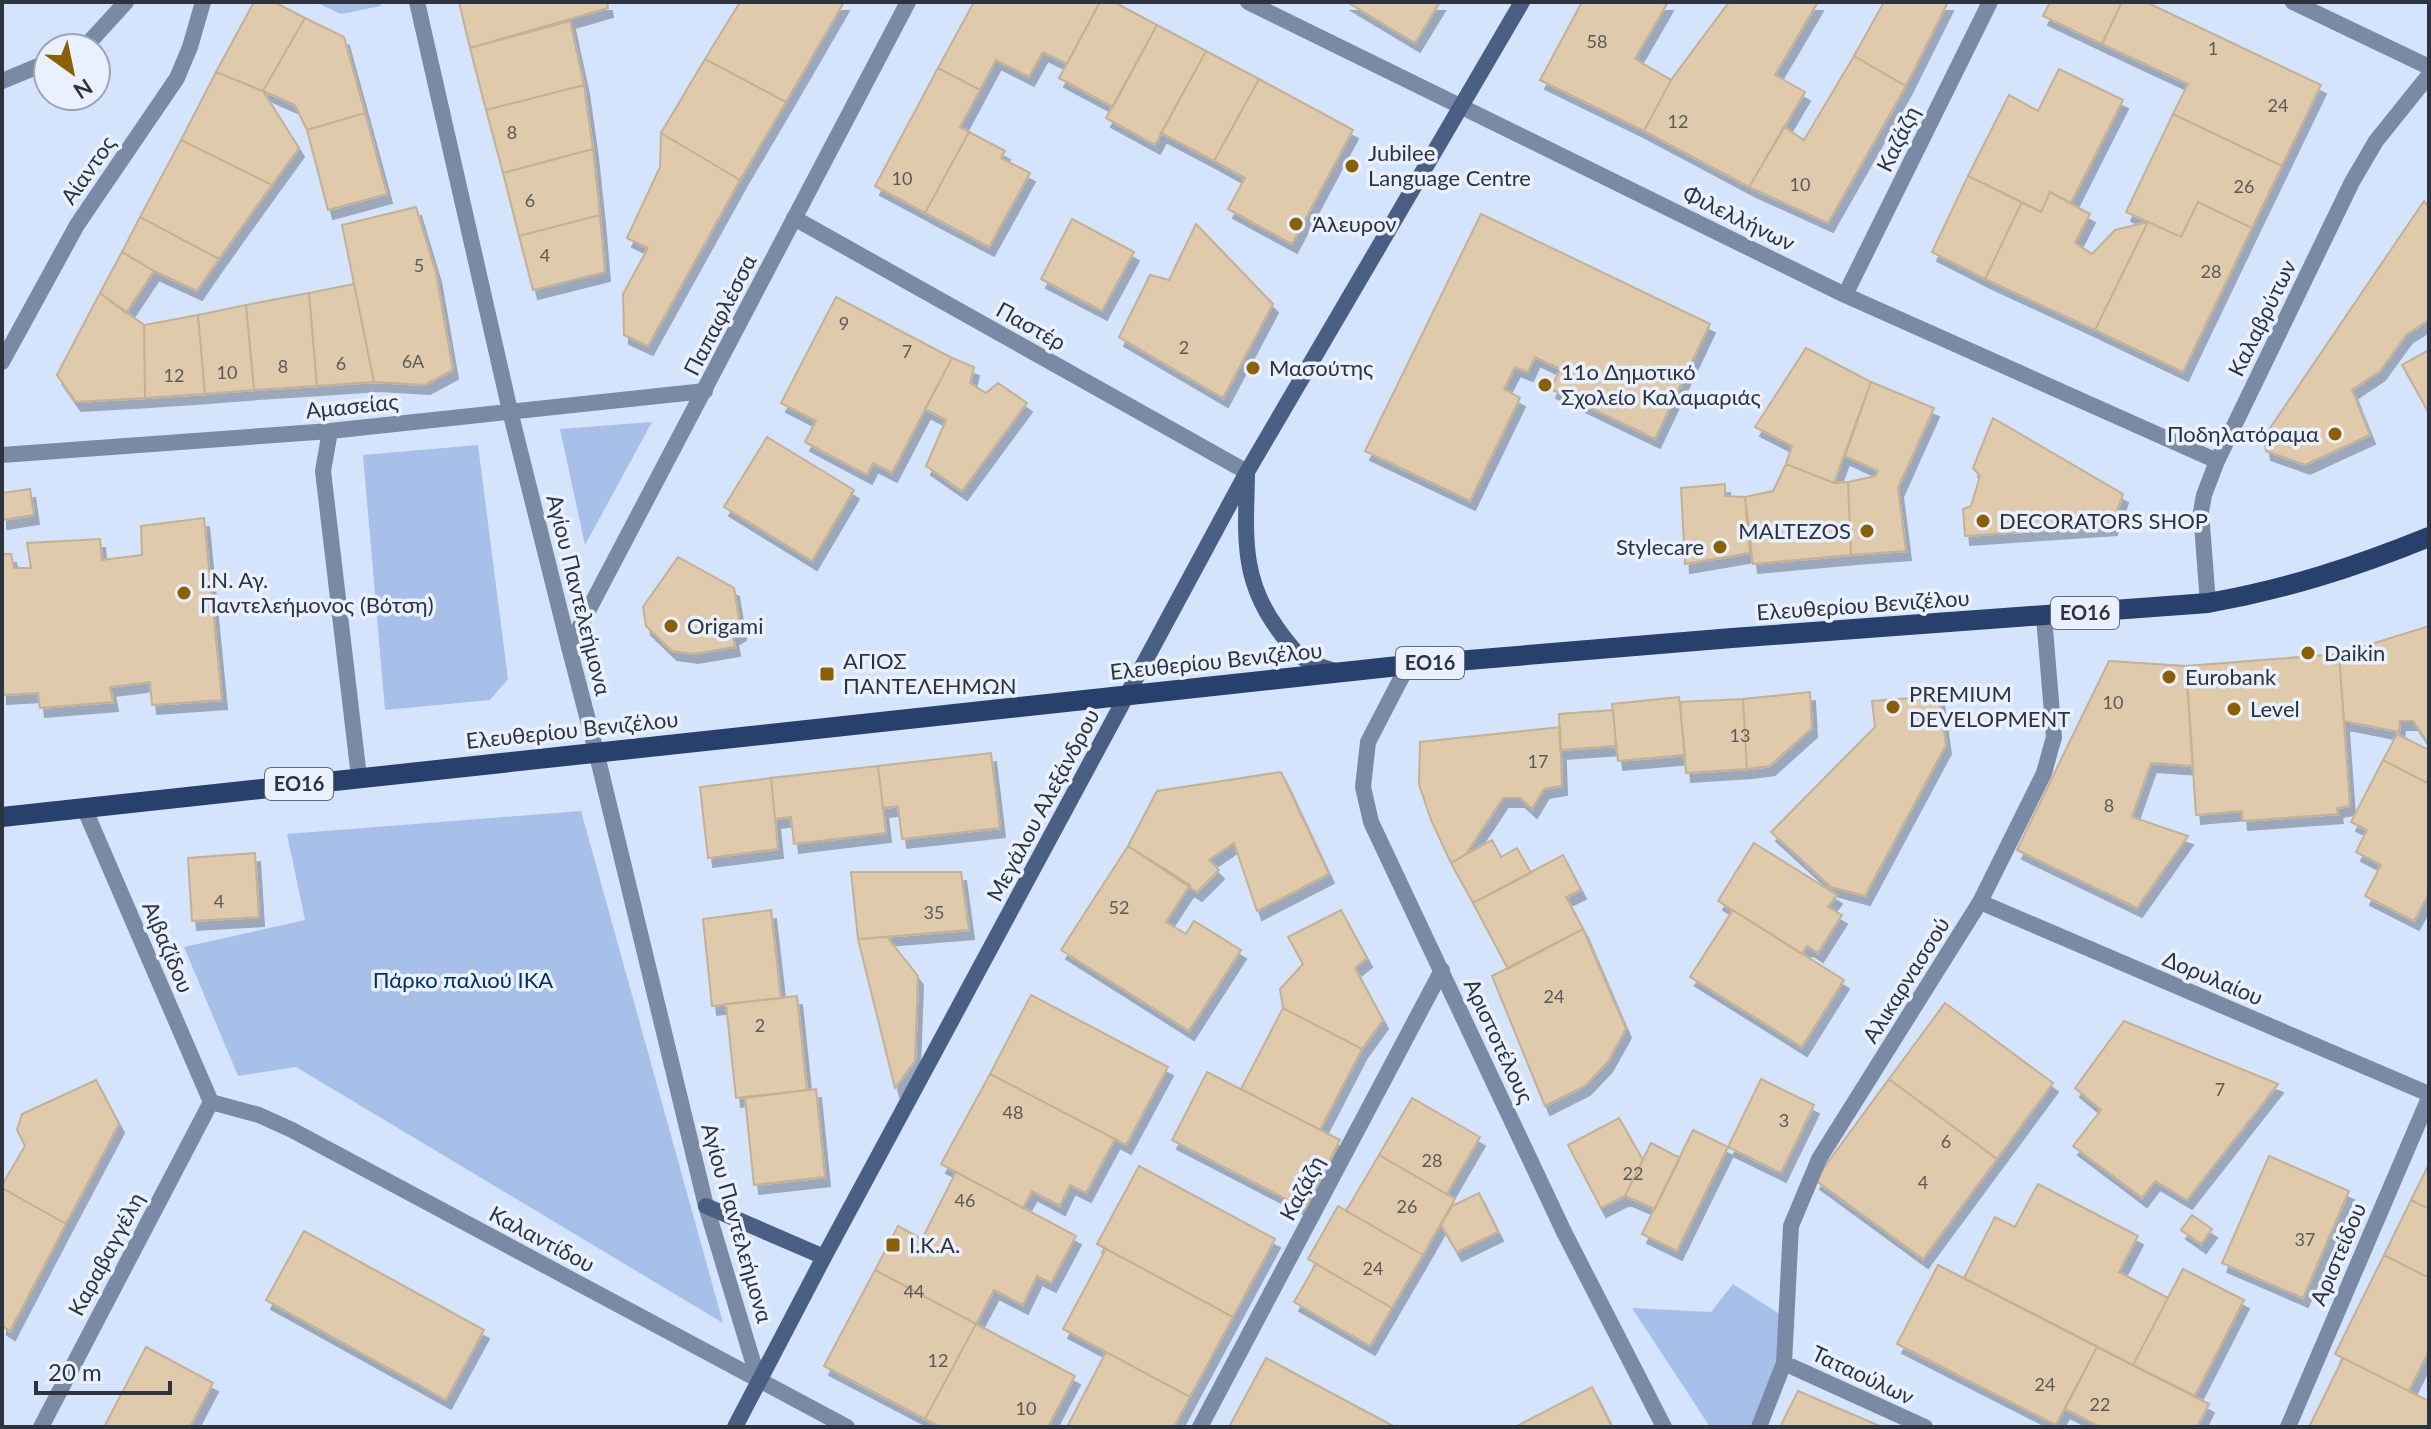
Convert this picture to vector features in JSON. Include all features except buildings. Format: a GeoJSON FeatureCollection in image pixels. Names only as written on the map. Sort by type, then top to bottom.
{"type":"FeatureCollection","features":[{"type":"Feature","properties":{"kind":"main road","name":"Μεγάλου Αλεξάνδρου"},"geometry":{"type":"LineString","coordinates":[[735,1427],[1247,472],[1522,2]]}},
{"type":"Feature","properties":{"kind":"main road"},"geometry":{"type":"LineString","coordinates":[[1247,472],[1247,559],[1257,598],[1280,633],[1306,663],[1340,672]]}},
{"type":"Feature","properties":{"kind":"main road","name":"Ελευθερίου Βενιζέλου"},"geometry":{"type":"LineString","coordinates":[[2,817],[1408,665],[2208,603],[2318,579],[2429,537]]}},
{"type":"Feature","properties":{"kind":"main road"},"geometry":{"type":"LineString","coordinates":[[706,1206],[824,1257]]}},
{"type":"Feature","properties":{"kind":"street"},"geometry":{"type":"LineString","coordinates":[[99,32],[126,2]]}},
{"type":"Feature","properties":{"kind":"street","name":"Αίαντος"},"geometry":{"type":"LineString","coordinates":[[2,362],[84,213],[177,78],[203,2]]}},
{"type":"Feature","properties":{"kind":"street","name":"Αγίου Παντελεήμονα"},"geometry":{"type":"LineString","coordinates":[[417,2],[510,411],[706,1206],[759,1382]]}},
{"type":"Feature","properties":{"kind":"street","name":"Παπαφλέσσα"},"geometry":{"type":"LineString","coordinates":[[569,647],[908,2]]}},
{"type":"Feature","properties":{"kind":"street","name":"Φιλελλήνων"},"geometry":{"type":"LineString","coordinates":[[1248,2],[1845,295],[2217,461]]}},
{"type":"Feature","properties":{"kind":"street","name":"Καζάζη"},"geometry":{"type":"LineString","coordinates":[[1845,295],[1990,2]]}},
{"type":"Feature","properties":{"kind":"street"},"geometry":{"type":"LineString","coordinates":[[2293,2],[2429,67]]}},
{"type":"Feature","properties":{"kind":"street"},"geometry":{"type":"LineString","coordinates":[[2,81],[32,69]]}},
{"type":"Feature","properties":{"kind":"street","name":"Καλαβρύτων"},"geometry":{"type":"LineString","coordinates":[[2208,603],[2201,512],[2217,461],[2352,182],[2376,141],[2429,75]]}},
{"type":"Feature","properties":{"kind":"street","name":"Παστέρ"},"geometry":{"type":"LineString","coordinates":[[794,218],[1247,472]]}},
{"type":"Feature","properties":{"kind":"street","name":"Αμασείας"},"geometry":{"type":"LineString","coordinates":[[2,455],[330,431],[705,391]]}},
{"type":"Feature","properties":{"kind":"street"},"geometry":{"type":"LineString","coordinates":[[330,431],[323,471],[359,777]]}},
{"type":"Feature","properties":{"kind":"street","name":"Αλικαρνασσού"},"geometry":{"type":"LineString","coordinates":[[1759,1427],[1784,1363],[1791,1226],[1819,1159],[1980,902],[2044,773],[2054,737],[2044,617]]}},
{"type":"Feature","properties":{"kind":"street","name":"Αριστοτέλους"},"geometry":{"type":"LineString","coordinates":[[1408,665],[1368,742],[1363,787],[1371,822],[1564,1232],[1664,1427]]}},
{"type":"Feature","properties":{"kind":"street","name":"Αιβαζίδου"},"geometry":{"type":"LineString","coordinates":[[85,810],[211,1102]]}},
{"type":"Feature","properties":{"kind":"street","name":"Δορυλαίου"},"geometry":{"type":"LineString","coordinates":[[1980,902],[2429,1096]]}},
{"type":"Feature","properties":{"kind":"street","name":"Καζάζη"},"geometry":{"type":"LineString","coordinates":[[1200,1427],[1442,970]]}},
{"type":"Feature","properties":{"kind":"street","name":"Αριστείδου"},"geometry":{"type":"LineString","coordinates":[[2288,1427],[2429,1096]]}},
{"type":"Feature","properties":{"kind":"street","name":"Καλαντίδου"},"geometry":{"type":"LineString","coordinates":[[211,1102],[259,1115],[292,1130],[847,1427]]}},
{"type":"Feature","properties":{"kind":"street","name":"Καραβαγγέλη"},"geometry":{"type":"LineString","coordinates":[[41,1427],[211,1102]]}},
{"type":"Feature","properties":{"kind":"street","name":"Ταταούλων"},"geometry":{"type":"LineString","coordinates":[[1784,1363],[1925,1427]]}},
{"type":"Feature","properties":{"kind":"green space"},"geometry":{"type":"Polygon","coordinates":[[[315,2],[380,2],[381,6],[341,14],[315,2]]]}},
{"type":"Feature","properties":{"kind":"green space"},"geometry":{"type":"Polygon","coordinates":[[[652,422],[585,545],[560,429],[652,422]]]}},
{"type":"Feature","properties":{"kind":"green space"},"geometry":{"type":"Polygon","coordinates":[[[478,445],[508,679],[490,700],[385,710],[363,455],[478,445]]]}},
{"type":"Feature","properties":{"kind":"green space","name":"Πάρκο παλιού ΙΚΑ"},"geometry":{"type":"Polygon","coordinates":[[[581,811],[723,1323],[296,1067],[238,1076],[184,947],[305,920],[287,834],[581,811]]]}},
{"type":"Feature","properties":{"kind":"green space"},"geometry":{"type":"Polygon","coordinates":[[[1733,1284],[1795,1324],[1752,1427],[1710,1427],[1632,1308],[1711,1312],[1733,1284]]]}},
{"type":"Feature","properties":{"kind":"place","name":"Jubilee Language Centre"},"geometry":{"type":"Point","coordinates":[1352,166]}},
{"type":"Feature","properties":{"kind":"place","name":"Άλευρον"},"geometry":{"type":"Point","coordinates":[1296,224]}},
{"type":"Feature","properties":{"kind":"place","name":"Μασούτης"},"geometry":{"type":"Point","coordinates":[1253,368]}},
{"type":"Feature","properties":{"kind":"place","name":"11ο Δημοτικό Σχολείο Καλαμαριάς"},"geometry":{"type":"Point","coordinates":[1545,385]}},
{"type":"Feature","properties":{"kind":"place","name":"Ποδηλατόραμα"},"geometry":{"type":"Point","coordinates":[2335,434]}},
{"type":"Feature","properties":{"kind":"place","name":"DECORATORS SHOP"},"geometry":{"type":"Point","coordinates":[1983,521]}},
{"type":"Feature","properties":{"kind":"place","name":"MALTEZOS"},"geometry":{"type":"Point","coordinates":[1867,531]}},
{"type":"Feature","properties":{"kind":"place","name":"Stylecare"},"geometry":{"type":"Point","coordinates":[1720,547]}},
{"type":"Feature","properties":{"kind":"place","name":"Ι.Ν. Αγ. Παντελεήμονος (Βότση)"},"geometry":{"type":"Point","coordinates":[184,593]}},
{"type":"Feature","properties":{"kind":"place","name":"Origami"},"geometry":{"type":"Point","coordinates":[671,626]}},
{"type":"Feature","properties":{"kind":"place","name":"Daikin"},"geometry":{"type":"Point","coordinates":[2308,653]}},
{"type":"Feature","properties":{"kind":"place","name":"ΑΓΙΟΣ ΠΑΝΤΕΛΕΗΜΩΝ"},"geometry":{"type":"Point","coordinates":[827,674]}},
{"type":"Feature","properties":{"kind":"place","name":"Eurobank"},"geometry":{"type":"Point","coordinates":[2169,677]}},
{"type":"Feature","properties":{"kind":"place","name":"PREMIUM DEVELOPMENT"},"geometry":{"type":"Point","coordinates":[1893,707]}},
{"type":"Feature","properties":{"kind":"place","name":"Level"},"geometry":{"type":"Point","coordinates":[2234,709]}},
{"type":"Feature","properties":{"kind":"place","name":"Ι.Κ.Α."},"geometry":{"type":"Point","coordinates":[893,1245]}}]}
